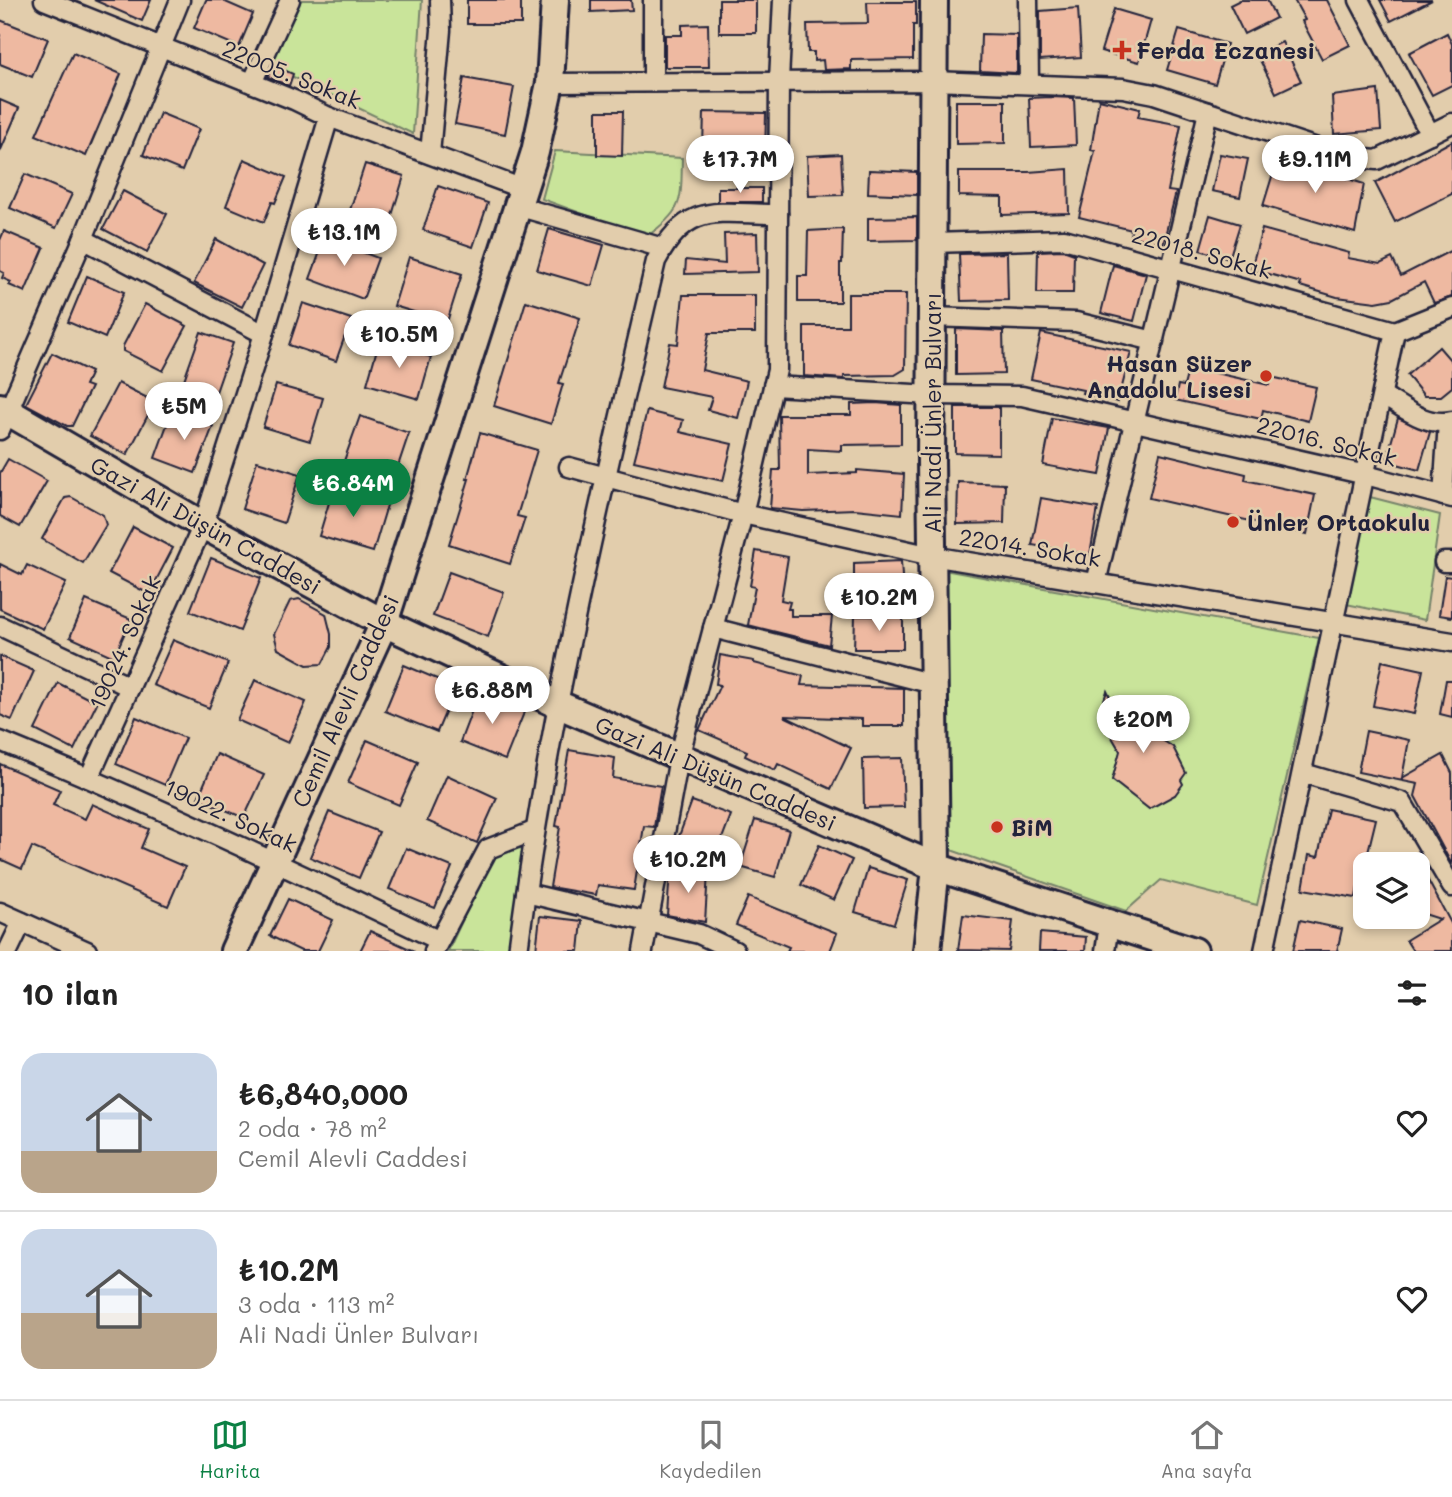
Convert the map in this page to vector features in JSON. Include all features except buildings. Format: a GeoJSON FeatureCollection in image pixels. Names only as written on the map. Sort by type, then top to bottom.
{"type":"FeatureCollection","features":[{"type":"Feature","properties":{"kind":"street","name":"22005. Sokak"},"geometry":{"type":"LineString","coordinates":[[44,0],[252,83],[328,117],[430,154],[520,198],[663,248]]}},
{"type":"Feature","properties":{"kind":"street"},"geometry":{"type":"LineString","coordinates":[[3,416],[83,239],[180,0]]}},
{"type":"Feature","properties":{"kind":"street"},"geometry":{"type":"LineString","coordinates":[[252,83],[290,0]]}},
{"type":"Feature","properties":{"kind":"street"},"geometry":{"type":"LineString","coordinates":[[430,154],[441,30],[440,0]]}},
{"type":"Feature","properties":{"kind":"street","name":"Cemil Alevli Caddesi"},"geometry":{"type":"LineString","coordinates":[[234,951],[384,623],[535,152],[551,83],[555,0]]}},
{"type":"Feature","properties":{"kind":"street"},"geometry":{"type":"LineString","coordinates":[[653,0],[653,82]]}},
{"type":"Feature","properties":{"kind":"street"},"geometry":{"type":"LineString","coordinates":[[643,951],[679,758],[743,514],[777,370],[779,80],[783,0]]}},
{"type":"Feature","properties":{"kind":"street","name":"Ali Nadi Ünler Bulvarı"},"geometry":{"type":"LineString","coordinates":[[927,951],[936,867],[931,395],[934,0]]}},
{"type":"Feature","properties":{"kind":"street"},"geometry":{"type":"LineString","coordinates":[[1028,0],[1029,84]]}},
{"type":"Feature","properties":{"kind":"street"},"geometry":{"type":"LineString","coordinates":[[1359,0],[1430,134]]}},
{"type":"Feature","properties":{"kind":"street"},"geometry":{"type":"LineString","coordinates":[[551,83],[933,81],[1123,88],[1154,94],[1344,157],[1377,160],[1452,123]]}},
{"type":"Feature","properties":{"kind":"street"},"geometry":{"type":"LineString","coordinates":[[1097,583],[1208,112]]}},
{"type":"Feature","properties":{"kind":"street","name":"19024. Sokak"},"geometry":{"type":"LineString","coordinates":[[89,778],[202,525],[264,334],[328,117]]}},
{"type":"Feature","properties":{"kind":"street"},"geometry":{"type":"LineString","coordinates":[[518,951],[534,831],[557,704],[605,476],[656,261],[684,222],[704,214],[778,214]]}},
{"type":"Feature","properties":{"kind":"street"},"geometry":{"type":"LineString","coordinates":[[83,239],[264,334]]}},
{"type":"Feature","properties":{"kind":"street","name":"22018. Sokak"},"geometry":{"type":"LineString","coordinates":[[932,243],[1064,239],[1395,331]]}},
{"type":"Feature","properties":{"kind":"street"},"geometry":{"type":"LineString","coordinates":[[1264,951],[1395,331],[1452,308]]}},
{"type":"Feature","properties":{"kind":"street"},"geometry":{"type":"LineString","coordinates":[[931,317],[1076,322],[1154,341]]}},
{"type":"Feature","properties":{"kind":"street","name":"22016. Sokak"},"geometry":{"type":"LineString","coordinates":[[773,386],[931,395],[1022,396],[1366,475],[1448,497]]}},
{"type":"Feature","properties":{"kind":"street"},"geometry":{"type":"LineString","coordinates":[[1382,395],[1421,418],[1440,424],[1450,422],[1448,497]]}},
{"type":"Feature","properties":{"kind":"street","name":"Gazi Ali Düşün Caddesi"},"geometry":{"type":"LineString","coordinates":[[3,416],[384,623],[557,704],[936,867],[1194,951]]}},
{"type":"Feature","properties":{"kind":"street","name":"22014. Sokak"},"geometry":{"type":"LineString","coordinates":[[569,467],[743,514],[932,556],[1452,642]]}},
{"type":"Feature","properties":{"kind":"street"},"geometry":{"type":"LineString","coordinates":[[0,626],[130,687]]}},
{"type":"Feature","properties":{"kind":"street"},"geometry":{"type":"LineString","coordinates":[[713,628],[933,684]]}},
{"type":"Feature","properties":{"kind":"street","name":"19022. Sokak"},"geometry":{"type":"LineString","coordinates":[[0,741],[275,861],[436,946]]}},
{"type":"Feature","properties":{"kind":"street"},"geometry":{"type":"LineString","coordinates":[[1303,773],[1402,802],[1452,887]]}},
{"type":"Feature","properties":{"kind":"street"},"geometry":{"type":"LineString","coordinates":[[436,946],[488,849],[534,831]]}},
{"type":"Feature","properties":{"kind":"street"},"geometry":{"type":"LineString","coordinates":[[526,893],[699,934],[735,951]]}},
{"type":"Feature","properties":{"kind":"street"},"geometry":{"type":"LineString","coordinates":[[0,912],[87,951]]}},
{"type":"Feature","properties":{"kind":"street"},"geometry":{"type":"LineString","coordinates":[[8,951],[22,922]]}},
{"type":"Feature","properties":{"kind":"street"},"geometry":{"type":"LineString","coordinates":[[1105,951],[1109,925]]}},
{"type":"Feature","properties":{"kind":"green space"},"geometry":{"type":"Polygon","coordinates":[[[301,0],[422,0],[413,134],[270,66],[301,0]]]}},
{"type":"Feature","properties":{"kind":"green space"},"geometry":{"type":"Polygon","coordinates":[[[555,151],[682,158],[678,204],[668,219],[646,237],[542,199],[555,151]]]}},
{"type":"Feature","properties":{"kind":"green space"},"geometry":{"type":"Polygon","coordinates":[[[1370,497],[1440,515],[1425,620],[1346,604],[1370,497]]]}},
{"type":"Feature","properties":{"kind":"green space"},"geometry":{"type":"Polygon","coordinates":[[[944,570],[1319,638],[1257,905],[1161,880],[1126,911],[951,850],[944,570]]]}},
{"type":"Feature","properties":{"kind":"green space"},"geometry":{"type":"Polygon","coordinates":[[[512,847],[525,849],[511,951],[448,951],[494,852],[512,847]]]}},
{"type":"Feature","properties":{"kind":"place","name":"Ferda Eczanesi"},"geometry":{"type":"Point","coordinates":[1122,50]}},
{"type":"Feature","properties":{"kind":"place","name":"Hasan Süzer Anadolu Lisesi"},"geometry":{"type":"Point","coordinates":[1266,376]}},
{"type":"Feature","properties":{"kind":"place","name":"Ünler Ortaokulu"},"geometry":{"type":"Point","coordinates":[1233,522]}},
{"type":"Feature","properties":{"kind":"place","name":"BiM"},"geometry":{"type":"Point","coordinates":[997,827]}}]}
